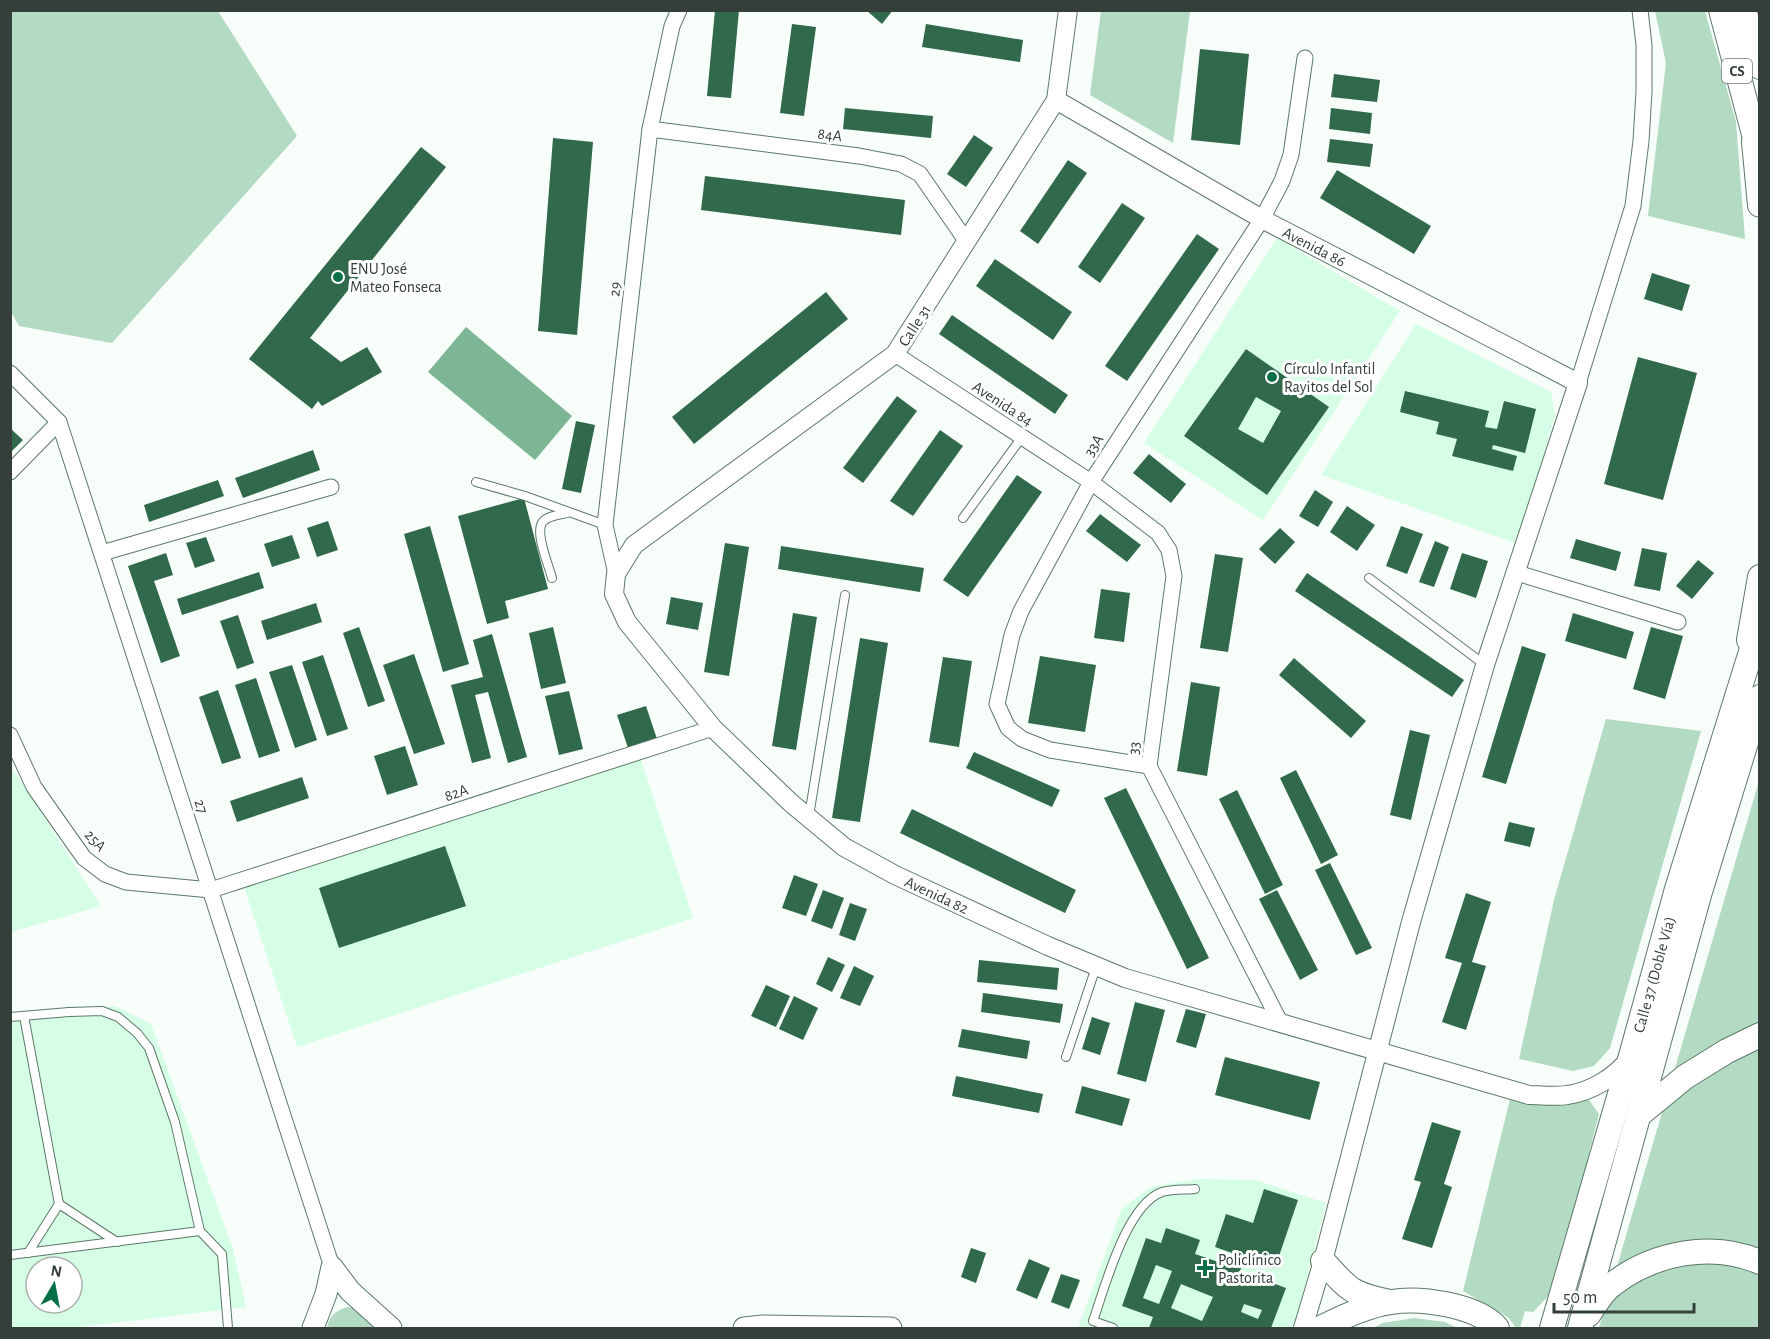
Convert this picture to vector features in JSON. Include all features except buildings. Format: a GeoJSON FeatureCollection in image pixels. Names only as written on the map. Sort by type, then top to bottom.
{"type":"FeatureCollection","features":[{"type":"Feature","properties":{"kind":"highway","name":"CS"},"geometry":{"type":"LineString","coordinates":[[1721,10],[1760,157]]}},
{"type":"Feature","properties":{"kind":"highway","name":"CS"},"geometry":{"type":"LineString","coordinates":[[1744,10],[1760,67]]}},
{"type":"Feature","properties":{"kind":"highway"},"geometry":{"type":"LineString","coordinates":[[1752,131],[1760,205]]}},
{"type":"Feature","properties":{"kind":"highway"},"geometry":{"type":"LineString","coordinates":[[1743,675],[1760,577]]}},
{"type":"Feature","properties":{"kind":"highway","name":"Calle 37 (Doble Vía)"},"geometry":{"type":"LineString","coordinates":[[1552,1329],[1677,889],[1760,623]]}},
{"type":"Feature","properties":{"kind":"highway","name":"Calle 37 (Doble Vía)"},"geometry":{"type":"LineString","coordinates":[[1580,1329],[1700,895],[1760,698]]}},
{"type":"Feature","properties":{"kind":"highway"},"geometry":{"type":"LineString","coordinates":[[1640,1114],[1684,1077],[1727,1051],[1760,1035]]}},
{"type":"Feature","properties":{"kind":"highway"},"geometry":{"type":"LineString","coordinates":[[1580,1329],[1611,1285],[1638,1268],[1672,1255],[1700,1252],[1727,1253],[1760,1262]]}},
{"type":"Feature","properties":{"kind":"highway"},"geometry":{"type":"LineString","coordinates":[[1323,1261],[1347,1288],[1366,1297],[1391,1302],[1421,1301],[1445,1304],[1465,1310],[1492,1323],[1497,1329]]}},
{"type":"Feature","properties":{"kind":"highway"},"geometry":{"type":"LineString","coordinates":[[1321,1329],[1343,1316],[1391,1302]]}},
{"type":"Feature","properties":{"kind":"main road"},"geometry":{"type":"LineString","coordinates":[[313,1329],[326,1294],[332,1267]]}},
{"type":"Feature","properties":{"kind":"main road"},"geometry":{"type":"LineString","coordinates":[[332,1267],[350,1291],[391,1329]]}},
{"type":"Feature","properties":{"kind":"main road"},"geometry":{"type":"LineString","coordinates":[[744,1329],[763,1326],[891,1329]]}},
{"type":"Feature","properties":{"kind":"street","name":"29"},"geometry":{"type":"LineString","coordinates":[[616,574],[605,525],[650,129],[672,26],[679,10]]}},
{"type":"Feature","properties":{"kind":"street","name":"Calle 31"},"geometry":{"type":"LineString","coordinates":[[616,574],[634,545],[895,354],[1056,100],[1068,10]]}},
{"type":"Feature","properties":{"kind":"street"},"geometry":{"type":"LineString","coordinates":[[1303,1329],[1412,921],[1485,665],[1578,383],[1633,206],[1644,92],[1644,45],[1640,10]]}},
{"type":"Feature","properties":{"kind":"street","name":"33A"},"geometry":{"type":"LineString","coordinates":[[1149,766],[1050,750],[1022,739],[1008,728],[997,704],[1012,635],[1021,611],[1091,482],[1262,219],[1282,181],[1291,155],[1305,58]]}},
{"type":"Feature","properties":{"kind":"street","name":"Avenida 86"},"geometry":{"type":"LineString","coordinates":[[1056,100],[1262,219],[1578,383]]}},
{"type":"Feature","properties":{"kind":"street","name":"84A"},"geometry":{"type":"LineString","coordinates":[[650,129],[859,156],[901,164],[920,174],[968,242]]}},
{"type":"Feature","properties":{"kind":"street","name":"Avenida 84"},"geometry":{"type":"LineString","coordinates":[[895,354],[1091,482]]}},
{"type":"Feature","properties":{"kind":"street","name":"27"},"geometry":{"type":"LineString","coordinates":[[10,373],[59,422],[332,1267]]}},
{"type":"Feature","properties":{"kind":"street"},"geometry":{"type":"LineString","coordinates":[[10,472],[59,422]]}},
{"type":"Feature","properties":{"kind":"street","name":"33"},"geometry":{"type":"LineString","coordinates":[[1091,482],[1158,533],[1169,550],[1174,576],[1149,766],[1281,1024]]}},
{"type":"Feature","properties":{"kind":"street"},"geometry":{"type":"LineString","coordinates":[[102,553],[331,487]]}},
{"type":"Feature","properties":{"kind":"street"},"geometry":{"type":"LineString","coordinates":[[1516,573],[1678,622]]}},
{"type":"Feature","properties":{"kind":"street","name":"Avenida 82"},"geometry":{"type":"LineString","coordinates":[[616,574],[614,594],[627,622],[713,728],[809,818],[844,847],[895,875],[1096,967],[1125,978],[1529,1095],[1567,1095],[1596,1086],[1625,1064],[1631,1056]]}},
{"type":"Feature","properties":{"kind":"street","name":"82A"},"geometry":{"type":"LineString","coordinates":[[211,890],[713,728]]}},
{"type":"Feature","properties":{"kind":"street","name":"25A"},"geometry":{"type":"LineString","coordinates":[[10,735],[34,787],[84,858],[105,874],[126,882],[211,890]]}},
{"type":"Feature","properties":{"kind":"lane"},"geometry":{"type":"LineString","coordinates":[[963,518],[1022,437]]}},
{"type":"Feature","properties":{"kind":"lane"},"geometry":{"type":"LineString","coordinates":[[476,482],[525,496],[605,525]]}},
{"type":"Feature","properties":{"kind":"lane"},"geometry":{"type":"LineString","coordinates":[[552,578],[539,534],[542,524],[548,518],[569,513]]}},
{"type":"Feature","properties":{"kind":"lane"},"geometry":{"type":"LineString","coordinates":[[1369,578],[1485,665]]}},
{"type":"Feature","properties":{"kind":"lane"},"geometry":{"type":"LineString","coordinates":[[809,818],[844,595]]}},
{"type":"Feature","properties":{"kind":"lane"},"geometry":{"type":"LineString","coordinates":[[1066,1057],[1096,967]]}},
{"type":"Feature","properties":{"kind":"lane"},"geometry":{"type":"LineString","coordinates":[[10,1017],[102,1011],[118,1017],[138,1033],[149,1048],[175,1122],[200,1231],[222,1254],[228,1329]]}},
{"type":"Feature","properties":{"kind":"lane"},"geometry":{"type":"LineString","coordinates":[[24,1016],[59,1204],[28,1253]]}},
{"type":"Feature","properties":{"kind":"lane"},"geometry":{"type":"LineString","coordinates":[[1113,1329],[1093,1321],[1124,1233],[1142,1208],[1162,1192],[1195,1189]]}},
{"type":"Feature","properties":{"kind":"lane"},"geometry":{"type":"LineString","coordinates":[[59,1204],[117,1242]]}},
{"type":"Feature","properties":{"kind":"lane"},"geometry":{"type":"LineString","coordinates":[[10,1256],[200,1231]]}},
{"type":"Feature","properties":{"kind":"shaded area"},"geometry":{"type":"Polygon","coordinates":[[[10,11],[218,11],[297,136],[112,343],[19,326],[11,312],[10,11]]]}},
{"type":"Feature","properties":{"kind":"shaded area"},"geometry":{"type":"Polygon","coordinates":[[[1101,11],[1190,11],[1173,143],[1090,95],[1101,11]]]}},
{"type":"Feature","properties":{"kind":"shaded area"},"geometry":{"type":"Polygon","coordinates":[[[1655,11],[1705,11],[1736,122],[1745,239],[1648,216],[1666,63],[1655,11]]]}},
{"type":"Feature","properties":{"kind":"shaded area","name":"Círculo Infantil Rayitos del Sol"},"geometry":{"type":"Polygon","coordinates":[[[1277,238],[1400,311],[1263,520],[1144,443],[1277,238]]]}},
{"type":"Feature","properties":{"kind":"shaded area"},"geometry":{"type":"Polygon","coordinates":[[[1416,324],[1551,392],[1555,415],[1518,544],[1321,475],[1416,324]]]}},
{"type":"Feature","properties":{"kind":"shaded area"},"geometry":{"type":"Polygon","coordinates":[[[466,327],[572,416],[535,460],[428,372],[466,327]]]}},
{"type":"Feature","properties":{"kind":"shaded area"},"geometry":{"type":"Polygon","coordinates":[[[1606,719],[1701,731],[1610,1048],[1594,1066],[1573,1071],[1519,1059],[1554,900],[1606,719]]]}},
{"type":"Feature","properties":{"kind":"shaded area"},"geometry":{"type":"Polygon","coordinates":[[[640,757],[693,918],[297,1047],[244,887],[640,757]]]}},
{"type":"Feature","properties":{"kind":"shaded area"},"geometry":{"type":"Polygon","coordinates":[[[11,766],[101,906],[11,932],[11,766]]]}},
{"type":"Feature","properties":{"kind":"shaded area"},"geometry":{"type":"Polygon","coordinates":[[[1759,781],[1759,1328],[1599,1328],[1759,781]]]}},
{"type":"Feature","properties":{"kind":"shaded area"},"geometry":{"type":"Polygon","coordinates":[[[115,1006],[151,1024],[233,1249],[246,1307],[71,1328],[11,1328],[11,1015],[115,1006]]]}},
{"type":"Feature","properties":{"kind":"shaded area"},"geometry":{"type":"Polygon","coordinates":[[[1587,1097],[1599,1114],[1555,1289],[1533,1312],[1525,1311],[1520,1328],[1516,1328],[1509,1318],[1463,1291],[1510,1099],[1548,1104],[1587,1097]]]}},
{"type":"Feature","properties":{"kind":"shaded area","name":"Policlínico Pastorita"},"geometry":{"type":"Polygon","coordinates":[[[1198,1179],[1256,1180],[1326,1203],[1294,1328],[1078,1328],[1122,1208],[1151,1187],[1198,1179]]]}},
{"type":"Feature","properties":{"kind":"shaded area"},"geometry":{"type":"Polygon","coordinates":[[[348,1307],[363,1314],[372,1328],[327,1328],[334,1314],[348,1307]]]}},
{"type":"Feature","properties":{"kind":"shaded area"},"geometry":{"type":"Polygon","coordinates":[[[1414,1318],[1445,1322],[1457,1328],[1373,1328],[1383,1323],[1414,1318]]]}},
{"type":"Feature","properties":{"kind":"place","name":"ENU José Mateo Fonseca"},"geometry":{"type":"Point","coordinates":[338,277]}},
{"type":"Feature","properties":{"kind":"place","name":"Círculo Infantil Rayitos del Sol"},"geometry":{"type":"Point","coordinates":[1272,377]}},
{"type":"Feature","properties":{"kind":"place","name":"Policlínico Pastorita"},"geometry":{"type":"Point","coordinates":[1205,1268]}}]}
